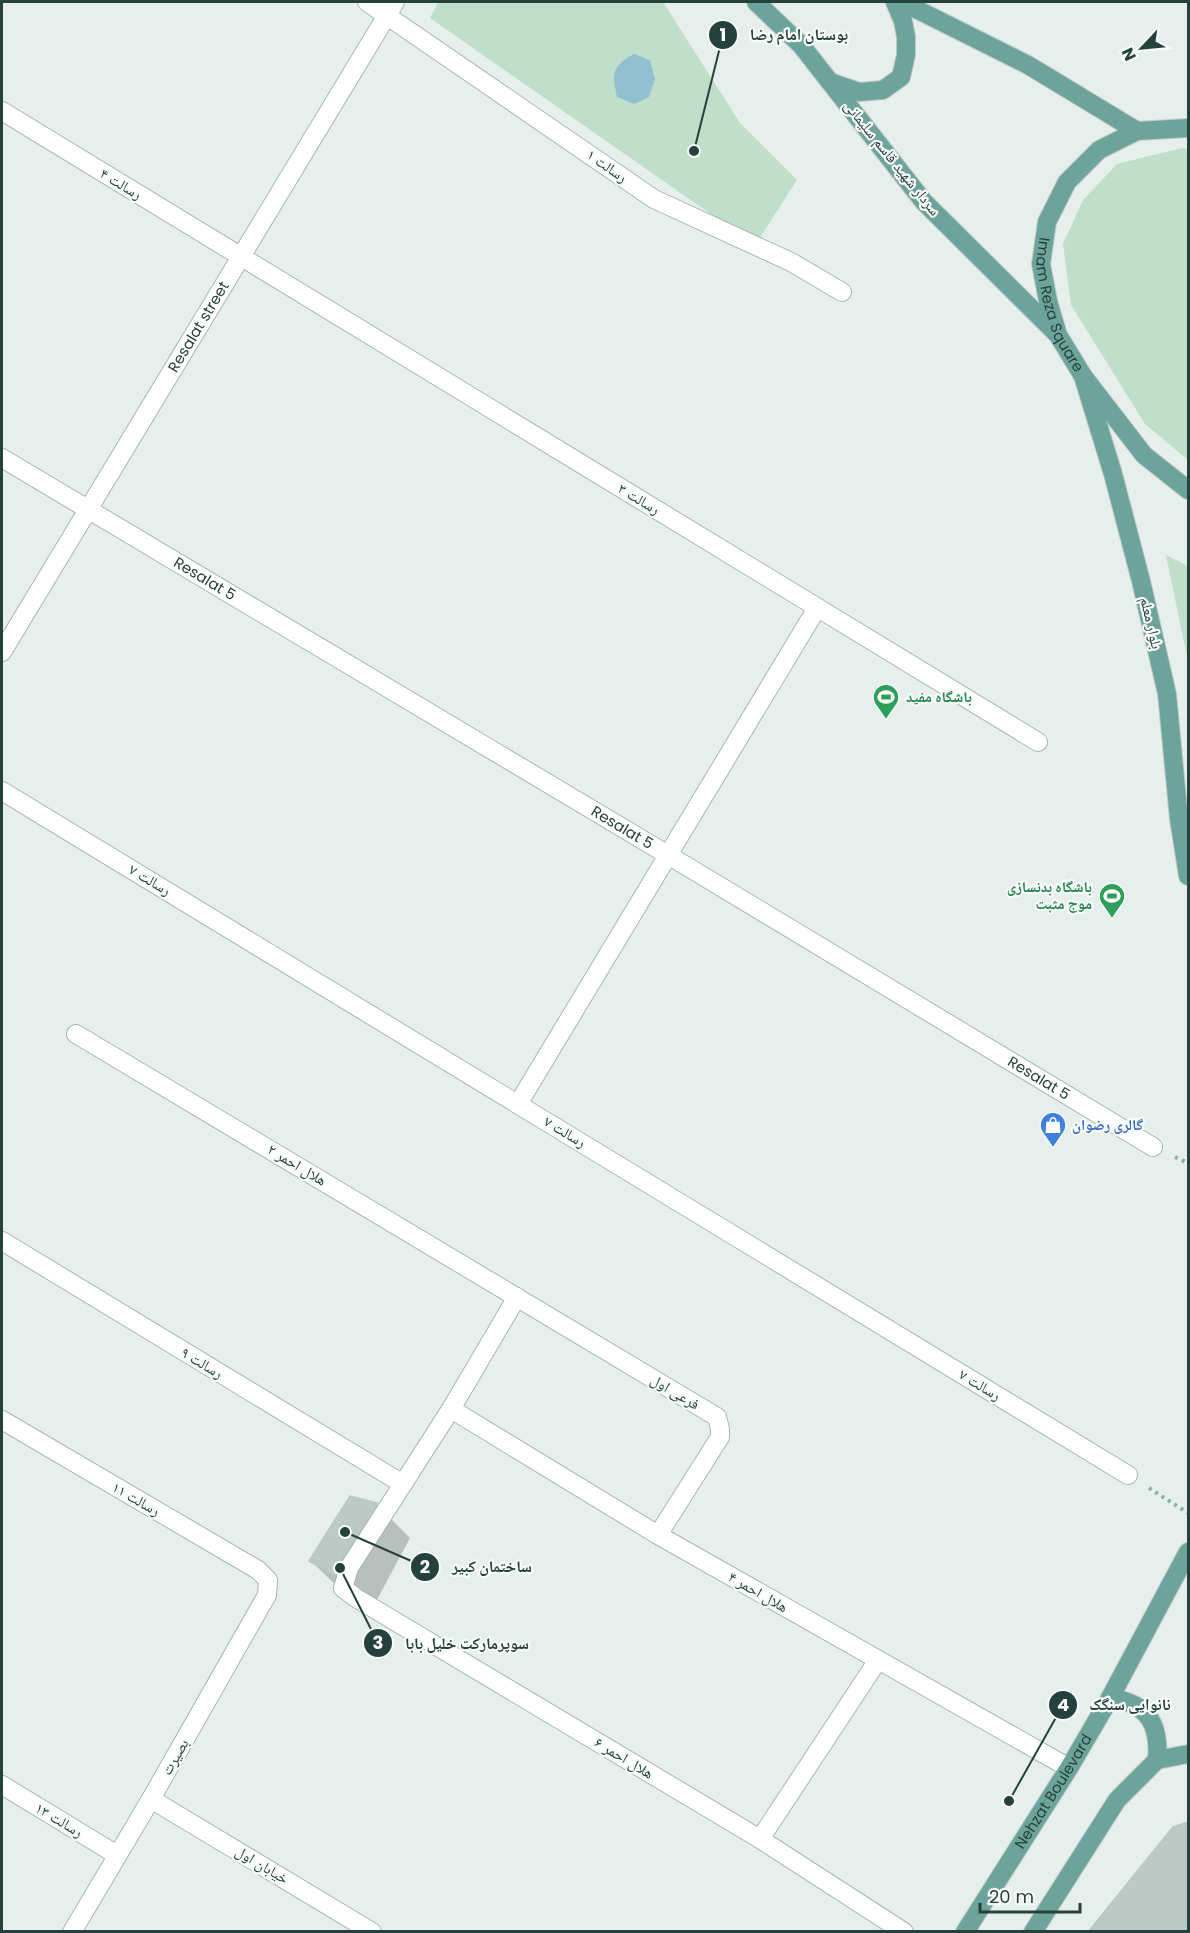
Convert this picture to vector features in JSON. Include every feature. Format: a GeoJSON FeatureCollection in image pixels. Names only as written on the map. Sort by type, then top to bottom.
{"type":"FeatureCollection","features":[{"type":"Feature","properties":{"kind":"main road","name":"سردار شهید قاسم سلیمانی"},"geometry":{"type":"LineString","coordinates":[[756,2],[801,45],[924,202],[1058,335]]}},
{"type":"Feature","properties":{"kind":"main road"},"geometry":{"type":"LineString","coordinates":[[830,82],[859,92],[883,90],[901,77],[906,55],[906,37],[903,21],[895,2]]}},
{"type":"Feature","properties":{"kind":"main road"},"geometry":{"type":"LineString","coordinates":[[902,2],[1028,64],[1137,131]]}},
{"type":"Feature","properties":{"kind":"main road","name":"Imam Reza Square"},"geometry":{"type":"LineString","coordinates":[[1188,128],[1137,131],[1099,150],[1067,182],[1047,222],[1041,264],[1048,301],[1058,335],[1083,376],[1144,455],[1188,490]]}},
{"type":"Feature","properties":{"kind":"main road","name":"بلوار معلم"},"geometry":{"type":"LineString","coordinates":[[1083,376],[1119,495],[1167,694],[1179,819],[1188,876]]}},
{"type":"Feature","properties":{"kind":"main road"},"geometry":{"type":"LineString","coordinates":[[1179,819],[1183,795],[1188,786]]}},
{"type":"Feature","properties":{"kind":"main road","name":"Nehzat Boulevard"},"geometry":{"type":"LineString","coordinates":[[965,1932],[1069,1768],[1110,1698],[1188,1552]]}},
{"type":"Feature","properties":{"kind":"main road"},"geometry":{"type":"LineString","coordinates":[[1110,1698],[1127,1701],[1143,1710],[1154,1725],[1158,1742],[1157,1760]]}},
{"type":"Feature","properties":{"kind":"main road"},"geometry":{"type":"LineString","coordinates":[[1033,1932],[1118,1800],[1157,1760],[1188,1754]]}},
{"type":"Feature","properties":{"kind":"street","name":"رسالت ۱"},"geometry":{"type":"LineString","coordinates":[[367,2],[391,8],[654,199],[792,262],[842,292]]}},
{"type":"Feature","properties":{"kind":"street","name":"Resalat street"},"geometry":{"type":"LineString","coordinates":[[2,652],[391,8]]}},
{"type":"Feature","properties":{"kind":"street","name":"رسالت ۴"},"geometry":{"type":"LineString","coordinates":[[2,111],[241,256]]}},
{"type":"Feature","properties":{"kind":"street","name":"رسالت ۳"},"geometry":{"type":"LineString","coordinates":[[241,256],[1038,742]]}},
{"type":"Feature","properties":{"kind":"street","name":"Resalat 5"},"geometry":{"type":"LineString","coordinates":[[2,458],[1153,1147]]}},
{"type":"Feature","properties":{"kind":"street"},"geometry":{"type":"LineString","coordinates":[[519,1104],[817,608]]}},
{"type":"Feature","properties":{"kind":"street","name":"رسالت ۷"},"geometry":{"type":"LineString","coordinates":[[2,791],[1128,1475]]}},
{"type":"Feature","properties":{"kind":"street","name":"هلال احمر ۲"},"geometry":{"type":"LineString","coordinates":[[76,1034],[517,1298]]}},
{"type":"Feature","properties":{"kind":"street","name":"رسالت ۹"},"geometry":{"type":"LineString","coordinates":[[2,1241],[404,1484]]}},
{"type":"Feature","properties":{"kind":"street"},"geometry":{"type":"LineString","coordinates":[[404,1484],[517,1298]]}},
{"type":"Feature","properties":{"kind":"street","name":"فرعی اول"},"geometry":{"type":"LineString","coordinates":[[517,1298],[717,1417],[720,1437],[658,1535]]}},
{"type":"Feature","properties":{"kind":"street","name":"هلال احمر ۴"},"geometry":{"type":"LineString","coordinates":[[451,1409],[658,1535],[1069,1768]]}},
{"type":"Feature","properties":{"kind":"street","name":"رسالت ۱۱"},"geometry":{"type":"LineString","coordinates":[[2,1420],[258,1570],[268,1580]]}},
{"type":"Feature","properties":{"kind":"street","name":"هلال احمر ۶"},"geometry":{"type":"LineString","coordinates":[[404,1484],[350,1568],[343,1588],[356,1598],[760,1839],[904,1932]]}},
{"type":"Feature","properties":{"kind":"street","name":"بصیرت"},"geometry":{"type":"LineString","coordinates":[[72,1932],[267,1595],[268,1580]]}},
{"type":"Feature","properties":{"kind":"street"},"geometry":{"type":"LineString","coordinates":[[760,1839],[879,1660]]}},
{"type":"Feature","properties":{"kind":"street","name":"رسالت ۱۳"},"geometry":{"type":"LineString","coordinates":[[2,1785],[117,1856]]}},
{"type":"Feature","properties":{"kind":"street","name":"خیابان اول"},"geometry":{"type":"LineString","coordinates":[[151,1799],[372,1932]]}},
{"type":"Feature","properties":{"kind":"path"},"geometry":{"type":"LineString","coordinates":[[1128,1475],[1188,1513]]}},
{"type":"Feature","properties":{"kind":"green space"},"geometry":{"type":"Polygon","coordinates":[[[438,2],[663,2],[740,123],[797,180],[755,245],[430,18],[438,2]]]}},
{"type":"Feature","properties":{"kind":"green space"},"geometry":{"type":"Polygon","coordinates":[[[1182,148],[1188,149],[1188,460],[1145,424],[1071,305],[1063,244],[1083,200],[1117,164],[1182,148]]]}},
{"type":"Feature","properties":{"kind":"green space"},"geometry":{"type":"Polygon","coordinates":[[[1166,555],[1188,566],[1188,662],[1166,555]]]}},
{"type":"Feature","properties":{"kind":"water"},"geometry":{"type":"Polygon","coordinates":[[[634,54],[650,60],[655,79],[649,97],[634,104],[617,97],[614,76],[617,67],[634,54]]]}},
{"type":"Feature","properties":{"kind":"building"},"geometry":{"type":"Polygon","coordinates":[[[350,1496],[377,1503],[338,1577],[309,1561],[350,1496]]]}},
{"type":"Feature","properties":{"kind":"building"},"geometry":{"type":"Polygon","coordinates":[[[1188,1822],[1188,1932],[1088,1932],[1173,1827],[1188,1822]]]}},
{"type":"Feature","properties":{"kind":"place","name":"بوستان امام رضا"},"geometry":{"type":"Point","coordinates":[694,151]}},
{"type":"Feature","properties":{"kind":"place","name":"باشگاه مفید"},"geometry":{"type":"Point","coordinates":[886,720]}},
{"type":"Feature","properties":{"kind":"place","name":"باشگاه بدنسازی موج مثبت"},"geometry":{"type":"Point","coordinates":[1112,919]}},
{"type":"Feature","properties":{"kind":"place","name":"گالری رضوان"},"geometry":{"type":"Point","coordinates":[1053,1148]}},
{"type":"Feature","properties":{"kind":"place","name":"ساختمان کبیر"},"geometry":{"type":"Point","coordinates":[345,1532]}},
{"type":"Feature","properties":{"kind":"place","name":"سوپرمارکت خلیل بابا"},"geometry":{"type":"Point","coordinates":[340,1568]}},
{"type":"Feature","properties":{"kind":"place","name":"نانوایی سنگک"},"geometry":{"type":"Point","coordinates":[1009,1801]}}]}
